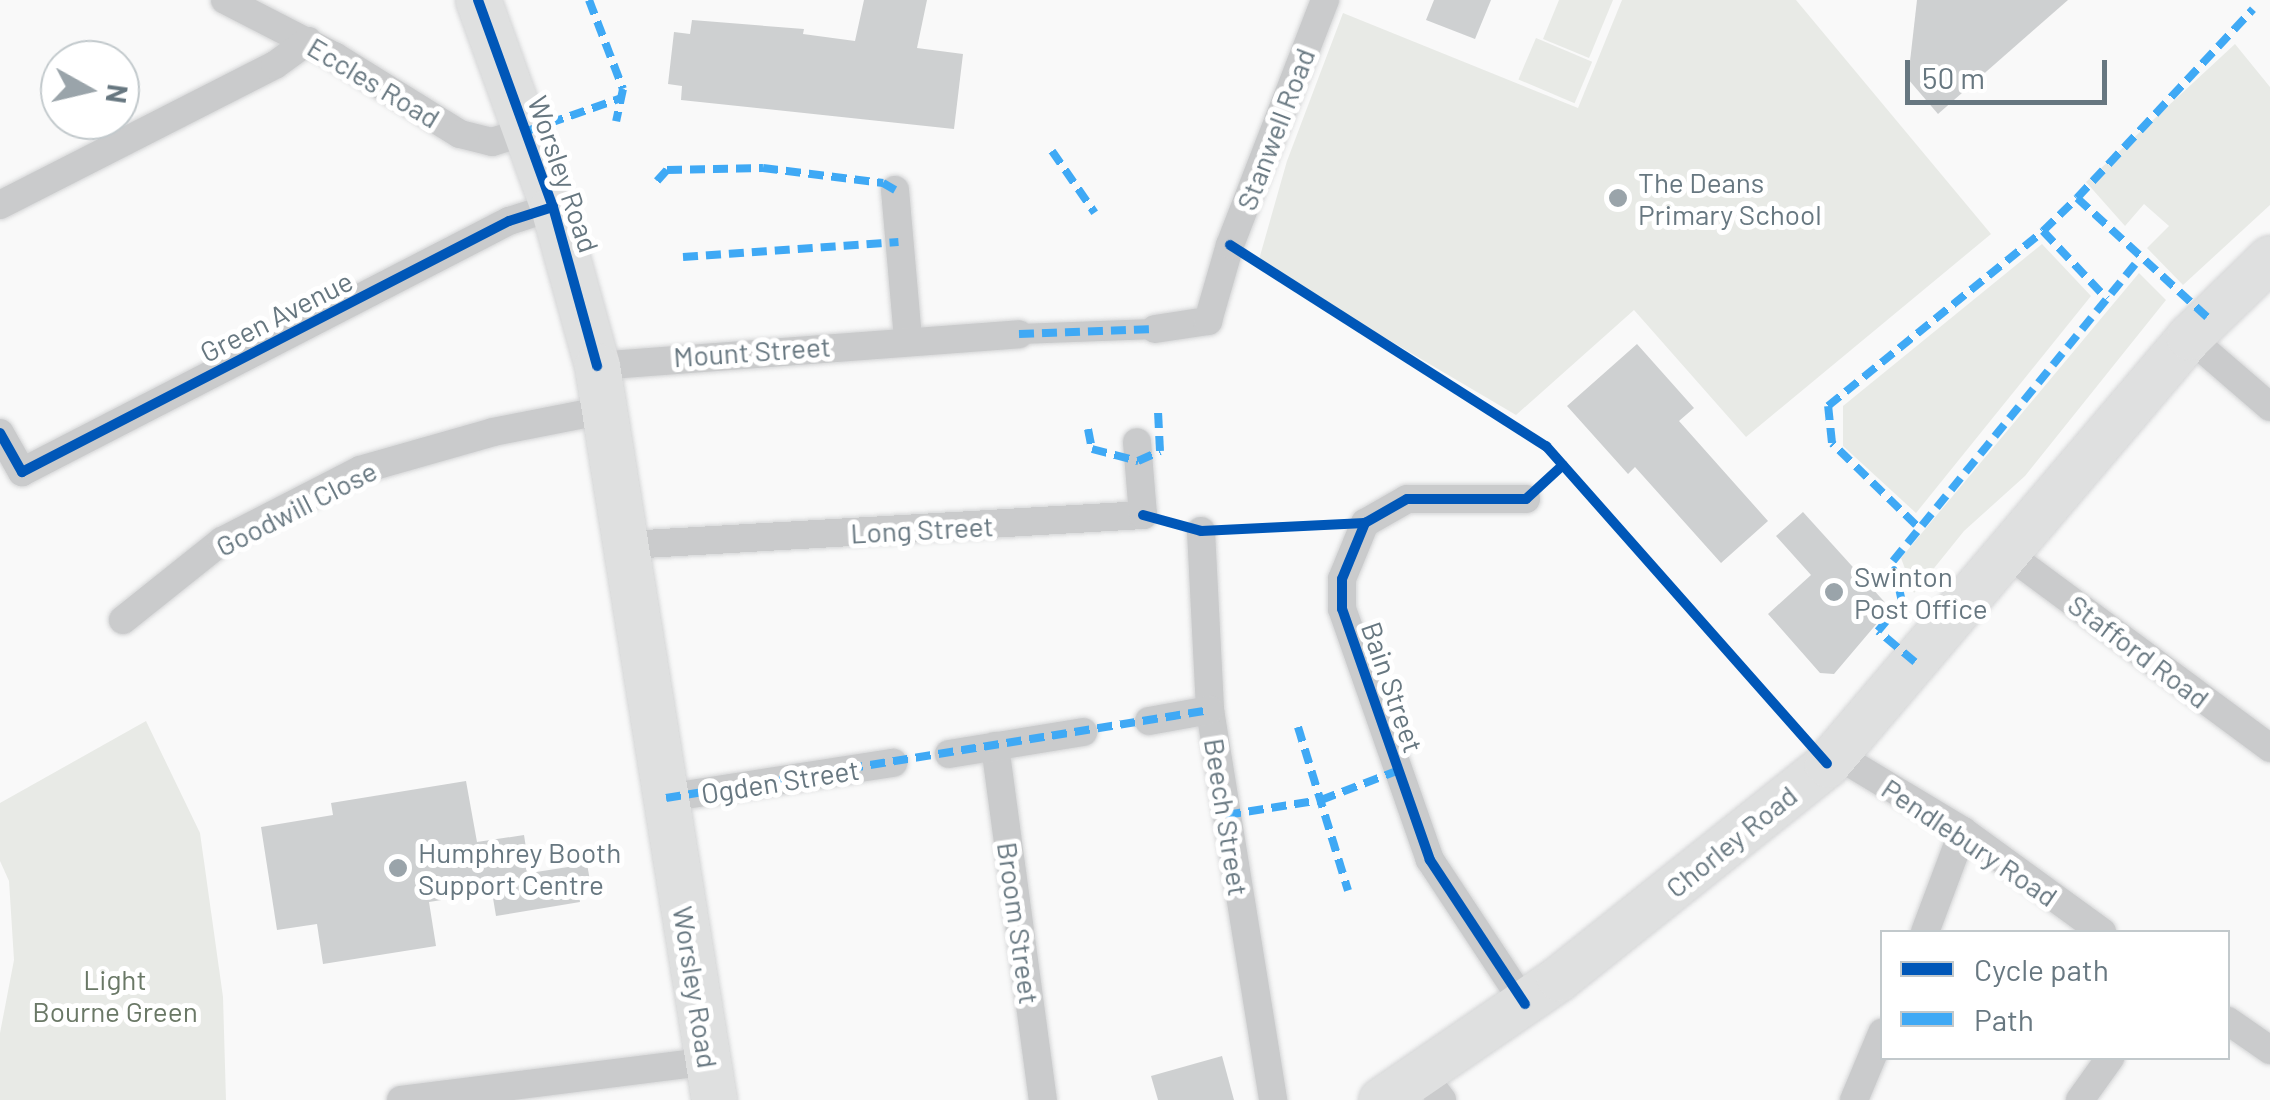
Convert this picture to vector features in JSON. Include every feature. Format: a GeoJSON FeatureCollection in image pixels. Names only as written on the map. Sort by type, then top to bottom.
{"type":"FeatureCollection","features":[{"type":"Feature","properties":{"kind":"main road","name":"Worsley Road"},"geometry":{"type":"LineString","coordinates":[[478,0],[553,206],[597,366],[711,1080]]}},
{"type":"Feature","properties":{"kind":"main road","name":"Chorley Road"},"geometry":{"type":"LineString","coordinates":[[1381,1100],[1431,1086],[1525,1004],[1835,754],[2190,337],[2270,258]]}},
{"type":"Feature","properties":{"kind":"street","name":"Eccles Road"},"geometry":{"type":"LineString","coordinates":[[225,0],[308,41],[474,140],[527,131]]}},
{"type":"Feature","properties":{"kind":"street","name":"Stanwell Road"},"geometry":{"type":"LineString","coordinates":[[1155,329],[1208,321],[1230,245],[1325,0]]}},
{"type":"Feature","properties":{"kind":"street"},"geometry":{"type":"LineString","coordinates":[[0,205],[276,65],[308,41]]}},
{"type":"Feature","properties":{"kind":"street"},"geometry":{"type":"LineString","coordinates":[[895,190],[908,339]]}},
{"type":"Feature","properties":{"kind":"street","name":"Green Avenue"},"geometry":{"type":"LineString","coordinates":[[0,433],[22,472],[510,222],[553,206]]}},
{"type":"Feature","properties":{"kind":"street"},"geometry":{"type":"LineString","coordinates":[[1020,334],[1155,329]]}},
{"type":"Feature","properties":{"kind":"street","name":"Mount Street"},"geometry":{"type":"LineString","coordinates":[[597,366],[908,339],[1020,334]]}},
{"type":"Feature","properties":{"kind":"street"},"geometry":{"type":"LineString","coordinates":[[2190,337],[2270,408]]}},
{"type":"Feature","properties":{"kind":"street","name":"Goodwill Close"},"geometry":{"type":"LineString","coordinates":[[123,620],[222,540],[360,470],[493,432],[606,410]]}},
{"type":"Feature","properties":{"kind":"street","name":"Long Street"},"geometry":{"type":"LineString","coordinates":[[628,545],[1142,516],[1137,442]]}},
{"type":"Feature","properties":{"kind":"street","name":"Bain Street"},"geometry":{"type":"LineString","coordinates":[[1525,1004],[1430,860],[1342,610],[1342,579],[1365,523],[1407,500],[1526,499]]}},
{"type":"Feature","properties":{"kind":"street","name":"Beech Street"},"geometry":{"type":"LineString","coordinates":[[1201,531],[1210,710],[1273,1100]]}},
{"type":"Feature","properties":{"kind":"street","name":"Stafford Road"},"geometry":{"type":"LineString","coordinates":[[2008,554],[2270,748]]}},
{"type":"Feature","properties":{"kind":"street"},"geometry":{"type":"LineString","coordinates":[[1149,721],[1210,710]]}},
{"type":"Feature","properties":{"kind":"street"},"geometry":{"type":"LineString","coordinates":[[948,754],[1083,732]]}},
{"type":"Feature","properties":{"kind":"street","name":"Broom Street"},"geometry":{"type":"LineString","coordinates":[[995,746],[1043,1100]]}},
{"type":"Feature","properties":{"kind":"street","name":"Pendlebury Road"},"geometry":{"type":"LineString","coordinates":[[1835,754],[1963,831],[2099,930]]}},
{"type":"Feature","properties":{"kind":"street","name":"Ogden Street"},"geometry":{"type":"LineString","coordinates":[[666,798],[893,763]]}},
{"type":"Feature","properties":{"kind":"street"},"geometry":{"type":"LineString","coordinates":[[1927,930],[1963,831]]}},
{"type":"Feature","properties":{"kind":"street"},"geometry":{"type":"LineString","coordinates":[[2230,1022],[2270,1050]]}},
{"type":"Feature","properties":{"kind":"street"},"geometry":{"type":"LineString","coordinates":[[1854,1100],[1880,1039]]}},
{"type":"Feature","properties":{"kind":"street"},"geometry":{"type":"LineString","coordinates":[[2080,1100],[2109,1060]]}},
{"type":"Feature","properties":{"kind":"street"},"geometry":{"type":"LineString","coordinates":[[402,1100],[711,1080]]}},
{"type":"Feature","properties":{"kind":"green space"},"geometry":{"type":"Polygon","coordinates":[[[1559,0],[1613,0],[1589,58],[1543,39],[1559,0]]]}},
{"type":"Feature","properties":{"kind":"green space","name":"The Deans Primary School"},"geometry":{"type":"Polygon","coordinates":[[[1622,0],[1796,0],[1991,234],[1746,437],[1634,310],[1516,415],[1258,263],[1287,161],[1343,13],[1578,108],[1622,0]]]}},
{"type":"Feature","properties":{"kind":"green space"},"geometry":{"type":"Polygon","coordinates":[[[1536,38],[1592,62],[1575,103],[1518,79],[1536,38]]]}},
{"type":"Feature","properties":{"kind":"green space"},"geometry":{"type":"Polygon","coordinates":[[[2235,44],[2270,87],[2270,205],[2183,285],[2147,248],[2169,226],[2144,204],[2125,226],[2086,182],[2235,44]]]}},
{"type":"Feature","properties":{"kind":"green space"},"geometry":{"type":"Polygon","coordinates":[[[2042,244],[2091,296],[1916,513],[1843,446],[1843,406],[2042,244]]]}},
{"type":"Feature","properties":{"kind":"green space"},"geometry":{"type":"Polygon","coordinates":[[[2139,273],[2166,300],[2025,476],[1964,531],[1914,593],[1901,558],[2139,273]]]}},
{"type":"Feature","properties":{"kind":"green space","name":"Light Bourne Green"},"geometry":{"type":"Polygon","coordinates":[[[146,721],[200,833],[223,997],[226,1100],[0,1100],[0,1033],[14,960],[9,881],[0,861],[0,803],[146,721]]]}},
{"type":"Feature","properties":{"kind":"building"},"geometry":{"type":"Polygon","coordinates":[[[864,0],[927,0],[917,48],[963,54],[954,129],[681,100],[682,86],[668,84],[674,32],[690,34],[692,20],[804,29],[803,34],[855,41],[864,0]]]}},
{"type":"Feature","properties":{"kind":"building"},"geometry":{"type":"Polygon","coordinates":[[[1434,0],[1491,0],[1475,39],[1426,20],[1434,0]]]}},
{"type":"Feature","properties":{"kind":"building"},"geometry":{"type":"Polygon","coordinates":[[[1917,0],[2068,0],[1938,114],[1908,79],[1917,0]]]}},
{"type":"Feature","properties":{"kind":"building"},"geometry":{"type":"Polygon","coordinates":[[[1637,344],[1694,408],[1679,421],[1768,521],[1721,563],[1635,467],[1628,474],[1567,406],[1637,344]]]}},
{"type":"Feature","properties":{"kind":"building","name":"Swinton Post Office"},"geometry":{"type":"Polygon","coordinates":[[[1803,512],[1890,608],[1834,674],[1820,673],[1768,614],[1811,575],[1776,536],[1803,512]]]}},
{"type":"Feature","properties":{"kind":"building","name":"Humphrey Booth Support Centre"},"geometry":{"type":"Polygon","coordinates":[[[466,781],[477,842],[524,835],[530,873],[587,864],[591,886],[578,888],[580,902],[496,916],[492,892],[429,902],[436,946],[323,964],[317,924],[277,930],[261,827],[333,815],[331,803],[466,781]]]}},
{"type":"Feature","properties":{"kind":"building"},"geometry":{"type":"Polygon","coordinates":[[[1222,1056],[1234,1100],[1158,1100],[1151,1076],[1222,1056]]]}},
{"type":"Feature","properties":{"kind":"marked path"},"geometry":{"type":"LineString","coordinates":[[589,0],[623,89],[616,121]]}},
{"type":"Feature","properties":{"kind":"marked path"},"geometry":{"type":"LineString","coordinates":[[2207,317],[2077,198],[2253,9]]}},
{"type":"Feature","properties":{"kind":"marked path"},"geometry":{"type":"LineString","coordinates":[[527,131],[621,98]]}},
{"type":"Feature","properties":{"kind":"marked path"},"geometry":{"type":"LineString","coordinates":[[1052,151],[1095,213]]}},
{"type":"Feature","properties":{"kind":"marked path"},"geometry":{"type":"LineString","coordinates":[[657,181],[667,170],[763,168],[883,183],[895,190]]}},
{"type":"Feature","properties":{"kind":"marked path"},"geometry":{"type":"LineString","coordinates":[[2043,231],[2077,198]]}},
{"type":"Feature","properties":{"kind":"marked path"},"geometry":{"type":"LineString","coordinates":[[1916,525],[1832,443],[1828,406],[2043,231],[2107,299]]}},
{"type":"Feature","properties":{"kind":"marked path"},"geometry":{"type":"LineString","coordinates":[[683,257],[898,242]]}},
{"type":"Feature","properties":{"kind":"marked path"},"geometry":{"type":"LineString","coordinates":[[1915,662],[1878,631],[1902,602],[1893,561],[2140,258]]}},
{"type":"Feature","properties":{"kind":"marked path"},"geometry":{"type":"LineString","coordinates":[[1019,334],[1155,329]]}},
{"type":"Feature","properties":{"kind":"marked path"},"geometry":{"type":"LineString","coordinates":[[1088,429],[1092,449],[1138,461],[1160,451],[1158,411]]}},
{"type":"Feature","properties":{"kind":"marked path"},"geometry":{"type":"LineString","coordinates":[[666,798],[1210,710]]}},
{"type":"Feature","properties":{"kind":"marked path"},"geometry":{"type":"LineString","coordinates":[[1298,727],[1348,891]]}},
{"type":"Feature","properties":{"kind":"marked path"},"geometry":{"type":"LineString","coordinates":[[1226,815],[1321,800],[1397,771]]}},
{"type":"Feature","properties":{"kind":"cycle path"},"geometry":{"type":"LineString","coordinates":[[478,0],[553,207],[597,366]]}},
{"type":"Feature","properties":{"kind":"cycle path"},"geometry":{"type":"LineString","coordinates":[[0,433],[22,472],[509,221],[553,207]]}},
{"type":"Feature","properties":{"kind":"cycle path"},"geometry":{"type":"LineString","coordinates":[[1230,245],[1546,446],[1827,764]]}},
{"type":"Feature","properties":{"kind":"cycle path"},"geometry":{"type":"LineString","coordinates":[[1525,1004],[1430,860],[1342,609],[1342,579],[1365,523],[1407,499],[1526,499],[1563,465]]}},
{"type":"Feature","properties":{"kind":"cycle path"},"geometry":{"type":"LineString","coordinates":[[1143,515],[1201,531],[1365,523]]}},
{"type":"Feature","properties":{"kind":"place","name":"The Deans Primary School"},"geometry":{"type":"Point","coordinates":[1618,198]}},
{"type":"Feature","properties":{"kind":"place","name":"Swinton Post Office"},"geometry":{"type":"Point","coordinates":[1834,592]}},
{"type":"Feature","properties":{"kind":"place","name":"Humphrey Booth Support Centre"},"geometry":{"type":"Point","coordinates":[398,868]}}]}
